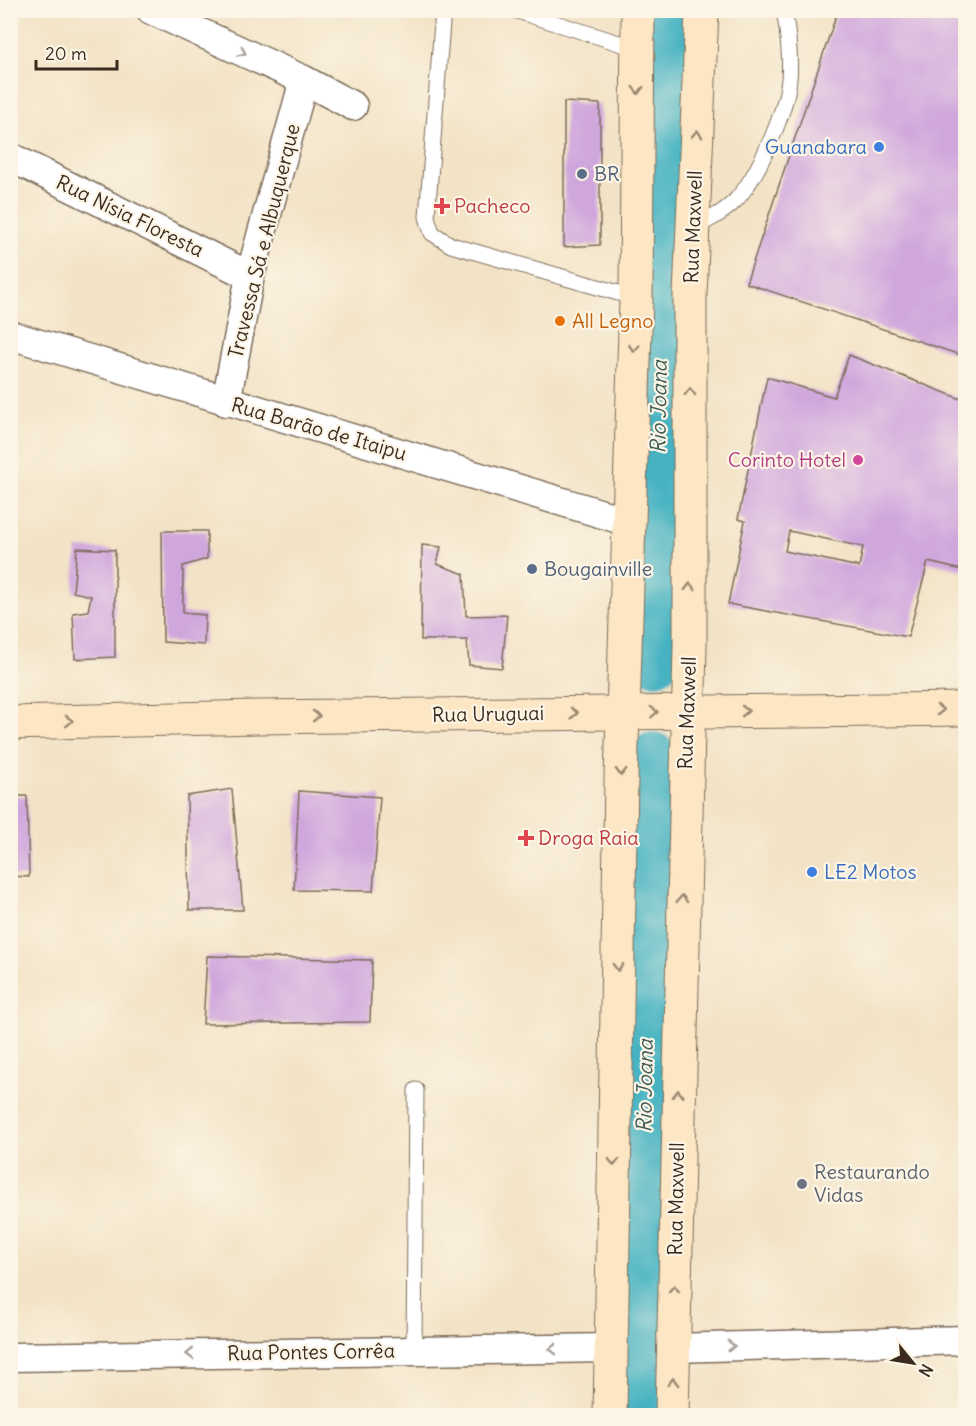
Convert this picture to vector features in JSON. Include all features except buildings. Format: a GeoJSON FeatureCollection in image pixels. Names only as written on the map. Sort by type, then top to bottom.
{"type":"FeatureCollection","features":[{"type":"Feature","properties":{"kind":"main road"},"geometry":{"type":"LineString","coordinates":[[610,1416],[623,713],[636,298],[638,10]]}},
{"type":"Feature","properties":{"kind":"main road","name":"Rua Maxwell"},"geometry":{"type":"LineString","coordinates":[[672,1416],[686,711],[690,646],[690,296],[702,10]]}},
{"type":"Feature","properties":{"kind":"main road","name":"Rua Uruguai"},"geometry":{"type":"LineString","coordinates":[[10,723],[686,711],[966,710]]}},
{"type":"Feature","properties":{"kind":"street"},"geometry":{"type":"LineString","coordinates":[[151,10],[304,80],[353,106]]}},
{"type":"Feature","properties":{"kind":"street","name":"Travessa Sá e Albuquerque"},"geometry":{"type":"LineString","coordinates":[[226,402],[250,276],[304,80]]}},
{"type":"Feature","properties":{"kind":"street","name":"Rua Nísia Floresta"},"geometry":{"type":"LineString","coordinates":[[10,157],[250,276]]}},
{"type":"Feature","properties":{"kind":"street","name":"Rua Barão de Itaipu"},"geometry":{"type":"LineString","coordinates":[[10,335],[628,522]]}},
{"type":"Feature","properties":{"kind":"street"},"geometry":{"type":"LineString","coordinates":[[673,1348],[966,1340]]}},
{"type":"Feature","properties":{"kind":"street","name":"Rua Pontes Corrêa"},"geometry":{"type":"LineString","coordinates":[[10,1357],[611,1348]]}},
{"type":"Feature","properties":{"kind":"lane"},"geometry":{"type":"LineString","coordinates":[[443,10],[427,217],[432,232],[451,245],[636,298]]}},
{"type":"Feature","properties":{"kind":"lane"},"geometry":{"type":"LineString","coordinates":[[514,10],[638,49]]}},
{"type":"Feature","properties":{"kind":"lane"},"geometry":{"type":"LineString","coordinates":[[693,227],[704,223],[735,201],[746,187],[775,132],[789,81],[789,42],[784,10]]}},
{"type":"Feature","properties":{"kind":"lane"},"geometry":{"type":"LineString","coordinates":[[414,1351],[416,1090]]}},
{"type":"Feature","properties":{"kind":"waterway","name":"Rio Joana"},"geometry":{"type":"LineString","coordinates":[[655,660],[666,10]]}},
{"type":"Feature","properties":{"kind":"waterway","name":"Rio Joana"},"geometry":{"type":"LineString","coordinates":[[637,1416],[653,757]]}},
{"type":"Feature","properties":{"kind":"place","name":"Guanabara"},"geometry":{"type":"Point","coordinates":[879,147]}},
{"type":"Feature","properties":{"kind":"place","name":"BR"},"geometry":{"type":"Point","coordinates":[582,174]}},
{"type":"Feature","properties":{"kind":"place","name":"Pacheco"},"geometry":{"type":"Point","coordinates":[442,206]}},
{"type":"Feature","properties":{"kind":"place","name":"All Legno"},"geometry":{"type":"Point","coordinates":[560,321]}},
{"type":"Feature","properties":{"kind":"place","name":"Corinto Hotel"},"geometry":{"type":"Point","coordinates":[858,460]}},
{"type":"Feature","properties":{"kind":"place","name":"Bougainville"},"geometry":{"type":"Point","coordinates":[532,569]}},
{"type":"Feature","properties":{"kind":"place","name":"Droga Raia"},"geometry":{"type":"Point","coordinates":[526,838]}},
{"type":"Feature","properties":{"kind":"place","name":"LE2 Motos"},"geometry":{"type":"Point","coordinates":[812,872]}},
{"type":"Feature","properties":{"kind":"place","name":"Restaurando Vidas"},"geometry":{"type":"Point","coordinates":[802,1184]}}]}
